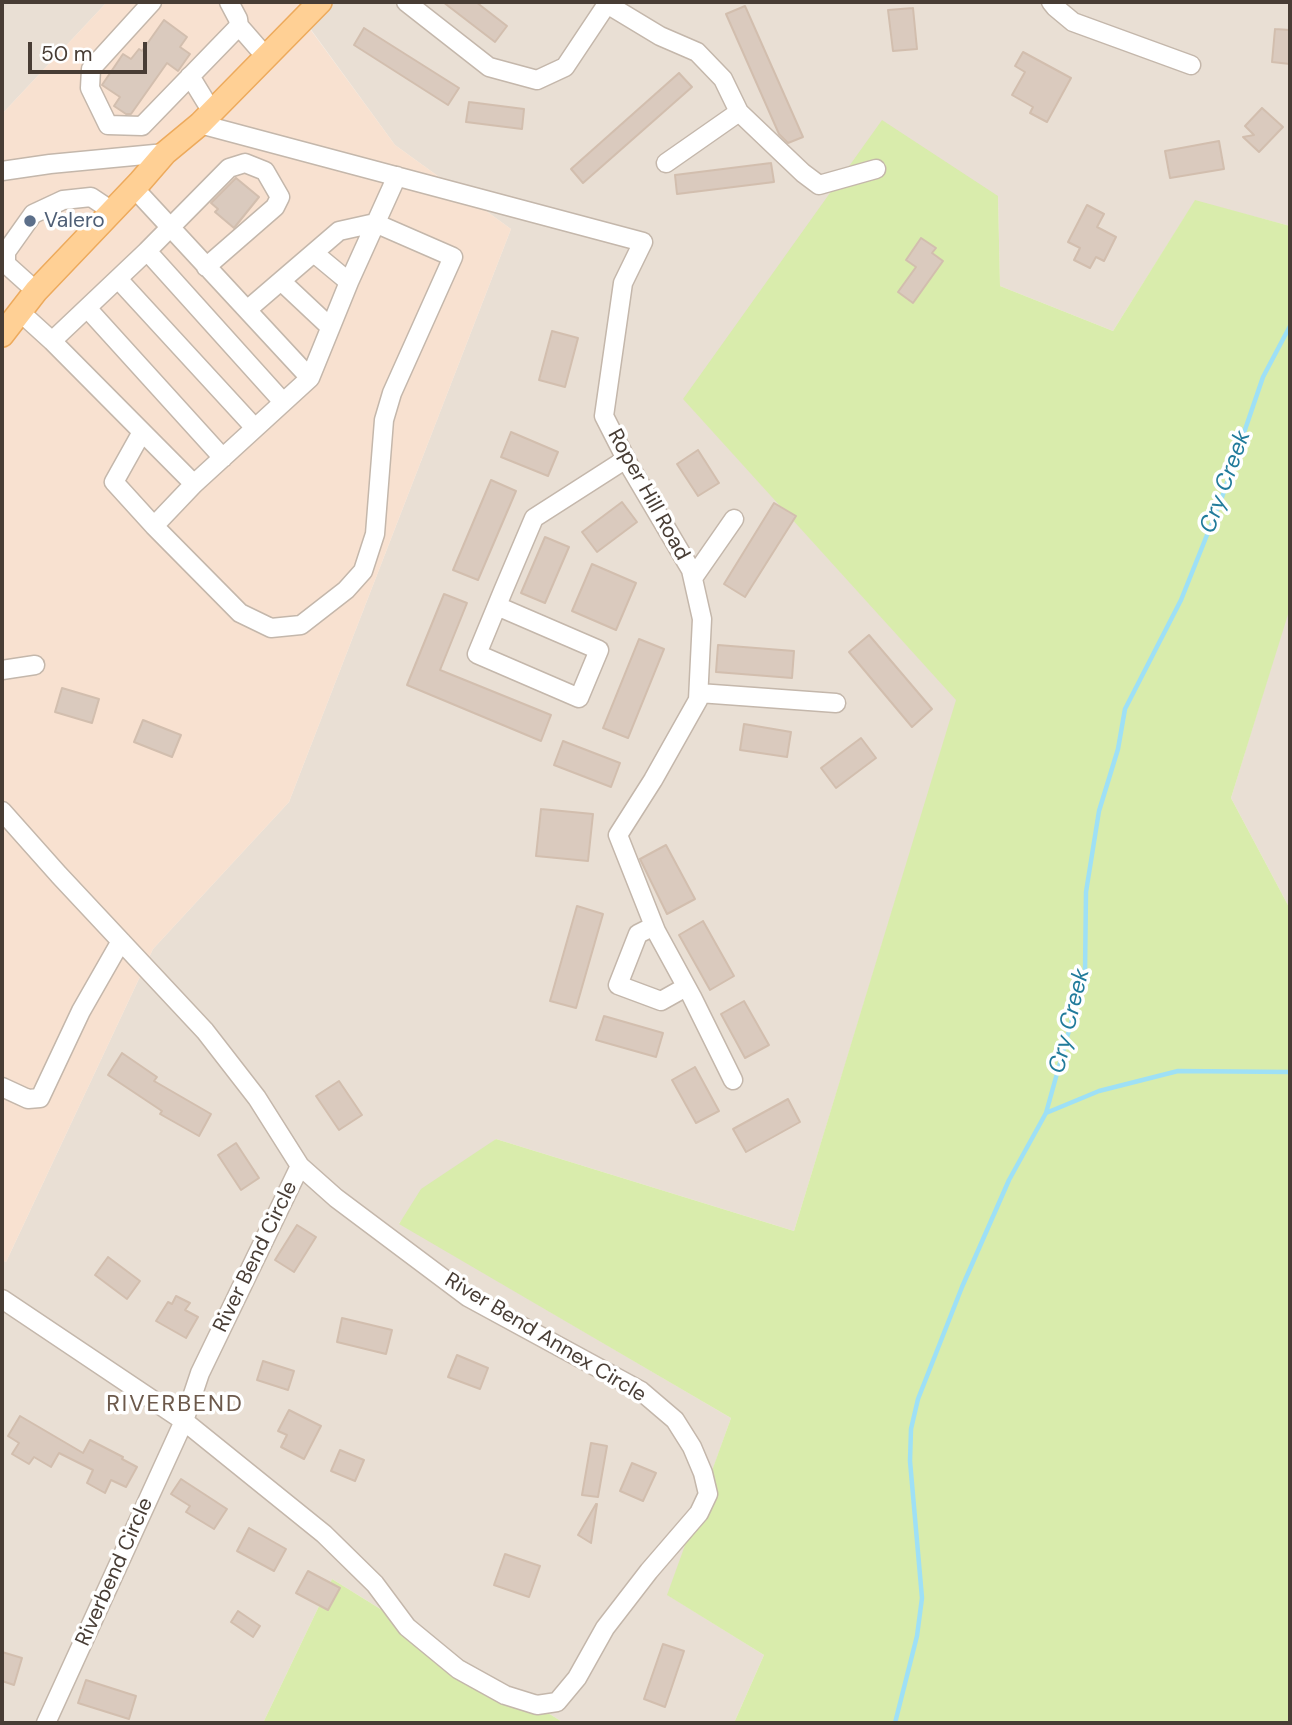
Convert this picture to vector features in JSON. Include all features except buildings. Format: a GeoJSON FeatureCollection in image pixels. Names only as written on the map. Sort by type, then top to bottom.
{"type":"FeatureCollection","features":[{"type":"Feature","properties":{"kind":"main road"},"geometry":{"type":"LineString","coordinates":[[2,335],[36,291],[164,153],[206,118],[320,2]]}},
{"type":"Feature","properties":{"kind":"street"},"geometry":{"type":"LineString","coordinates":[[152,2],[91,69],[90,88],[108,125],[142,126],[239,26]]}},
{"type":"Feature","properties":{"kind":"street"},"geometry":{"type":"LineString","coordinates":[[229,2],[239,26],[267,57]]}},
{"type":"Feature","properties":{"kind":"street"},"geometry":{"type":"LineString","coordinates":[[406,2],[489,67],[537,80],[565,67],[606,3],[660,36],[697,52],[723,79],[738,112],[819,185],[876,169]]}},
{"type":"Feature","properties":{"kind":"street"},"geometry":{"type":"LineString","coordinates":[[1051,2],[1073,22],[1191,65]]}},
{"type":"Feature","properties":{"kind":"street"},"geometry":{"type":"LineString","coordinates":[[190,76],[206,118]]}},
{"type":"Feature","properties":{"kind":"street"},"geometry":{"type":"LineString","coordinates":[[666,163],[738,112]]}},
{"type":"Feature","properties":{"kind":"street","name":"Roper Hill Road"},"geometry":{"type":"LineString","coordinates":[[206,118],[397,176],[643,243],[623,282],[604,416],[691,570],[702,619],[699,693],[698,700],[653,780],[618,835],[654,926],[733,1080]]}},
{"type":"Feature","properties":{"kind":"street"},"geometry":{"type":"LineString","coordinates":[[142,126],[164,153]]}},
{"type":"Feature","properties":{"kind":"street"},"geometry":{"type":"LineString","coordinates":[[2,171],[164,153]]}},
{"type":"Feature","properties":{"kind":"street"},"geometry":{"type":"LineString","coordinates":[[52,341],[229,168],[245,163],[265,171],[280,197],[275,207],[206,267]]}},
{"type":"Feature","properties":{"kind":"street"},"geometry":{"type":"LineString","coordinates":[[154,526],[194,484],[310,378],[349,282],[397,176]]}},
{"type":"Feature","properties":{"kind":"street"},"geometry":{"type":"LineString","coordinates":[[134,188],[310,378]]}},
{"type":"Feature","properties":{"kind":"street"},"geometry":{"type":"LineString","coordinates":[[36,291],[6,264],[6,252],[33,214],[63,200],[91,197],[112,211]]}},
{"type":"Feature","properties":{"kind":"street"},"geometry":{"type":"LineString","coordinates":[[142,432],[114,482],[240,613],[271,628],[301,625],[346,590],[363,572],[376,534],[384,420],[392,393],[453,257],[375,223],[339,231],[247,310]]}},
{"type":"Feature","properties":{"kind":"street"},"geometry":{"type":"LineString","coordinates":[[147,251],[283,402]]}},
{"type":"Feature","properties":{"kind":"street"},"geometry":{"type":"LineString","coordinates":[[314,253],[349,282]]}},
{"type":"Feature","properties":{"kind":"street"},"geometry":{"type":"LineString","coordinates":[[118,279],[255,428]]}},
{"type":"Feature","properties":{"kind":"street"},"geometry":{"type":"LineString","coordinates":[[281,281],[330,327]]}},
{"type":"Feature","properties":{"kind":"street"},"geometry":{"type":"LineString","coordinates":[[87,308],[223,458]]}},
{"type":"Feature","properties":{"kind":"street"},"geometry":{"type":"LineString","coordinates":[[19,311],[194,484]]}},
{"type":"Feature","properties":{"kind":"street"},"geometry":{"type":"LineString","coordinates":[[497,606],[599,650],[579,698],[477,654],[497,606],[534,518],[626,459]]}},
{"type":"Feature","properties":{"kind":"street"},"geometry":{"type":"LineString","coordinates":[[693,578],[734,519]]}},
{"type":"Feature","properties":{"kind":"street"},"geometry":{"type":"LineString","coordinates":[[2,670],[35,665]]}},
{"type":"Feature","properties":{"kind":"street"},"geometry":{"type":"LineString","coordinates":[[699,693],[836,703]]}},
{"type":"Feature","properties":{"kind":"street","name":"River Bend Circle"},"geometry":{"type":"LineString","coordinates":[[2,811],[205,1031],[257,1098],[300,1166],[200,1373],[184,1421]]}},
{"type":"Feature","properties":{"kind":"street"},"geometry":{"type":"LineString","coordinates":[[654,926],[638,934],[618,985],[661,1001],[686,987]]}},
{"type":"Feature","properties":{"kind":"street"},"geometry":{"type":"LineString","coordinates":[[2,1087],[28,1099],[40,1098],[80,1011],[121,941]]}},
{"type":"Feature","properties":{"kind":"street","name":"River Bend Annex Circle"},"geometry":{"type":"LineString","coordinates":[[184,1421],[324,1534],[375,1584],[407,1627],[458,1669],[505,1695],[537,1705],[557,1702],[577,1678],[605,1628],[699,1513],[708,1494],[698,1460],[681,1429],[674,1419],[641,1391],[468,1297],[336,1198],[300,1166]]}},
{"type":"Feature","properties":{"kind":"street"},"geometry":{"type":"LineString","coordinates":[[2,1299],[184,1421]]}},
{"type":"Feature","properties":{"kind":"street","name":"Riverbend Circle"},"geometry":{"type":"LineString","coordinates":[[46,1723],[184,1421]]}},
{"type":"Feature","properties":{"kind":"shaded area"},"geometry":{"type":"Polygon","coordinates":[[[2,2],[107,2],[2,114],[2,2]]]}},
{"type":"Feature","properties":{"kind":"shaded area"},"geometry":{"type":"Polygon","coordinates":[[[107,2],[311,2],[299,14],[395,145],[511,229],[289,802],[153,949],[6,1262],[2,1260],[2,114],[107,2]]]}},
{"type":"Feature","properties":{"kind":"shaded area"},"geometry":{"type":"Polygon","coordinates":[[[311,2],[1290,2],[1290,226],[1195,201],[1113,331],[1000,286],[998,196],[684,399],[957,700],[794,1231],[496,1139],[399,1223],[731,1418],[668,1595],[764,1655],[734,1723],[564,1723],[332,1579],[263,1723],[2,1723],[2,1260],[6,1262],[153,949],[289,802],[511,229],[395,145],[299,13],[311,2]]]}},
{"type":"Feature","properties":{"kind":"shaded area"},"geometry":{"type":"Polygon","coordinates":[[[1290,608],[1290,909],[1231,798],[1290,608]]]}},
{"type":"Feature","properties":{"kind":"green space"},"geometry":{"type":"Polygon","coordinates":[[[882,120],[998,196],[1000,286],[1113,331],[1195,200],[1290,226],[1290,608],[1231,798],[1290,909],[1290,1723],[734,1723],[764,1655],[667,1595],[731,1418],[399,1224],[421,1189],[496,1139],[794,1231],[956,700],[683,399],[882,120]]]}},
{"type":"Feature","properties":{"kind":"green space"},"geometry":{"type":"Polygon","coordinates":[[[332,1579],[564,1723],[263,1723],[332,1579]]]}},
{"type":"Feature","properties":{"kind":"waterway","name":"Cry Creek"},"geometry":{"type":"LineString","coordinates":[[895,1723],[917,1636],[922,1598],[910,1461],[911,1429],[918,1399],[962,1287],[1009,1180],[1046,1113],[1085,973],[1086,892],[1099,811],[1118,749],[1125,709],[1181,600],[1221,500],[1263,377],[1290,326]]}},
{"type":"Feature","properties":{"kind":"waterway"},"geometry":{"type":"LineString","coordinates":[[1046,1113],[1099,1091],[1178,1071],[1290,1072]]}},
{"type":"Feature","properties":{"kind":"place","name":"Valero"},"geometry":{"type":"Point","coordinates":[30,221]}},
{"type":"Feature","properties":{"kind":"district","name":"RIVERBEND"},"geometry":{"type":"Point","coordinates":[175,1405]}}]}
